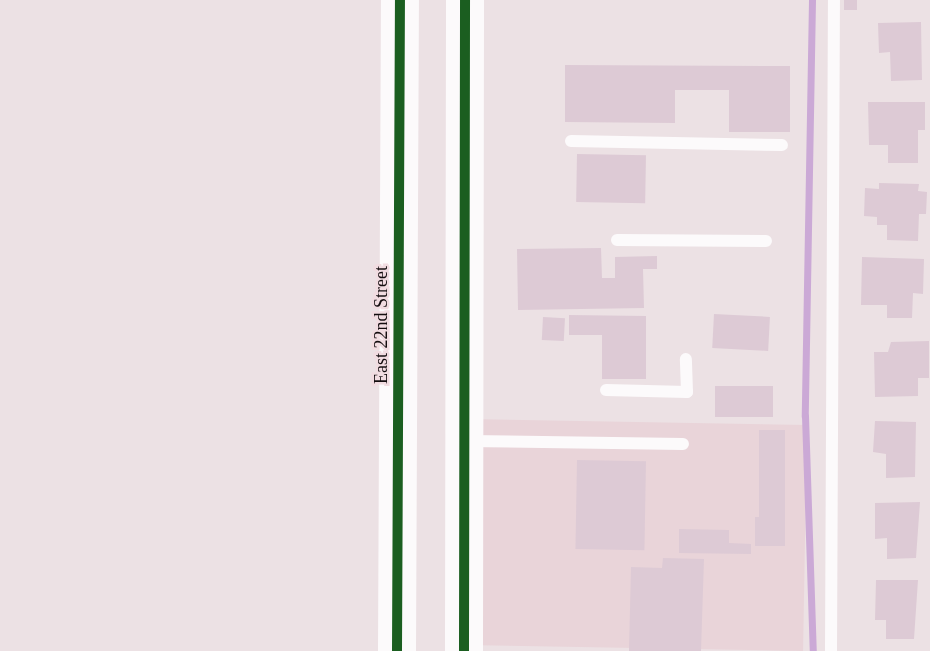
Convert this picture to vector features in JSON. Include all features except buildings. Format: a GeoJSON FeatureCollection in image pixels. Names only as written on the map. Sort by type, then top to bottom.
{"type":"FeatureCollection","features":[{"type":"Feature","properties":{"kind":"main road","name":"East 22nd Street"},"geometry":{"type":"LineString","coordinates":[[397,651],[400,0]]}},
{"type":"Feature","properties":{"kind":"main road"},"geometry":{"type":"LineString","coordinates":[[464,651],[465,0]]}},
{"type":"Feature","properties":{"kind":"lane"},"geometry":{"type":"LineString","coordinates":[[831,651],[834,0]]}},
{"type":"Feature","properties":{"kind":"lane"},"geometry":{"type":"LineString","coordinates":[[571,141],[782,145]]}},
{"type":"Feature","properties":{"kind":"lane"},"geometry":{"type":"LineString","coordinates":[[617,240],[766,241]]}},
{"type":"Feature","properties":{"kind":"lane"},"geometry":{"type":"LineString","coordinates":[[606,390],[687,392],[685,359]]}},
{"type":"Feature","properties":{"kind":"lane"},"geometry":{"type":"LineString","coordinates":[[465,441],[683,444]]}},
{"type":"Feature","properties":{"kind":"shaded area"},"geometry":{"type":"Polygon","coordinates":[[[483,419],[807,425],[803,651],[479,645],[483,419]]]}},
{"type":"Feature","properties":{"kind":"waterway"},"geometry":{"type":"LineString","coordinates":[[812,0],[805,416],[813,651]]}},
{"type":"Feature","properties":{"kind":"cycle path"},"geometry":{"type":"LineString","coordinates":[[397,651],[400,0]]}},
{"type":"Feature","properties":{"kind":"cycle path"},"geometry":{"type":"LineString","coordinates":[[464,651],[465,0]]}}]}
